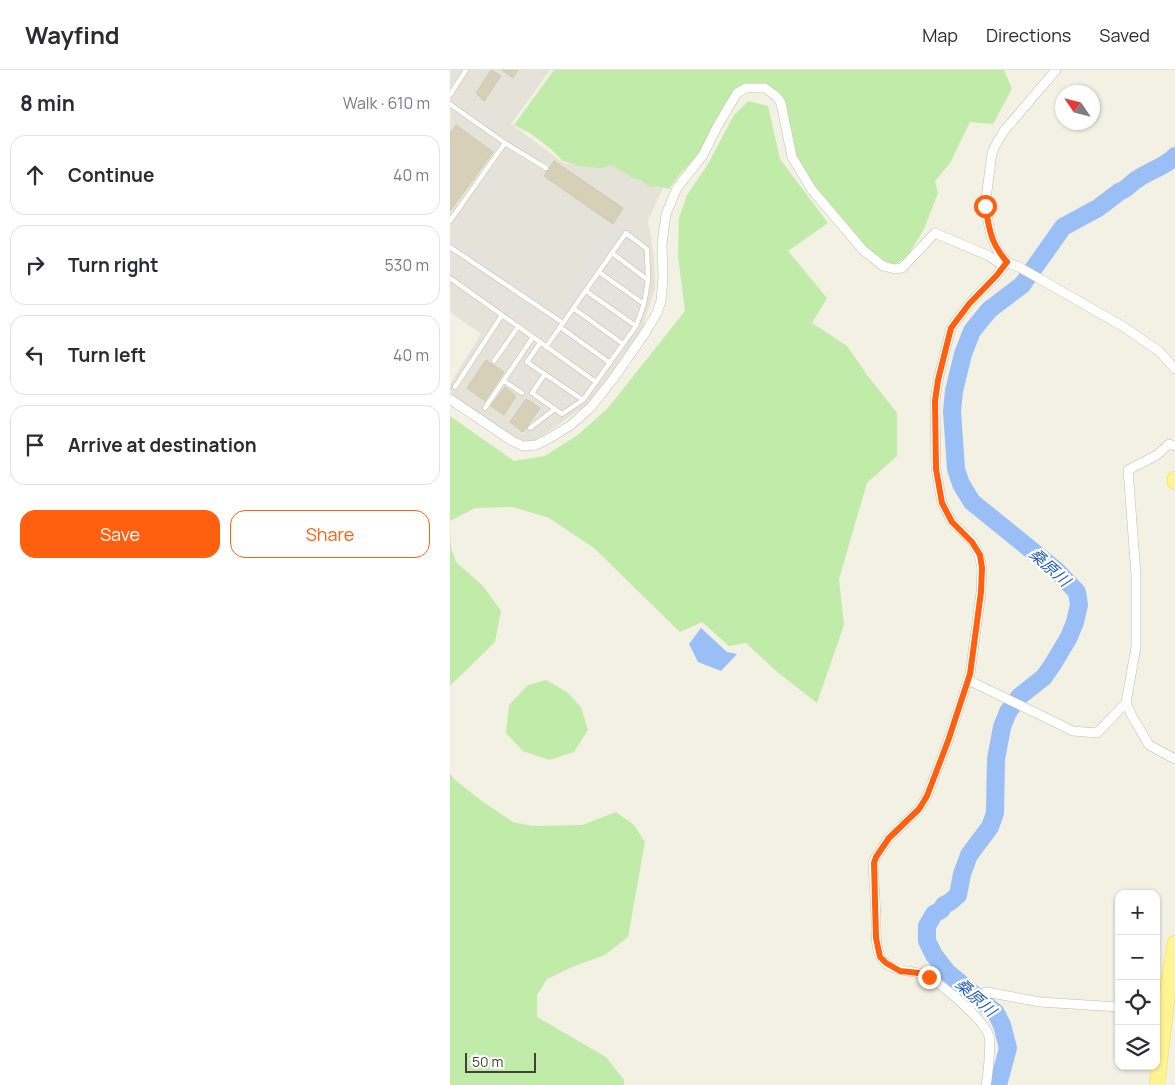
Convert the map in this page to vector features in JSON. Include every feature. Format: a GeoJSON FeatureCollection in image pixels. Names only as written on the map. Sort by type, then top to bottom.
{"type":"FeatureCollection","features":[{"type":"Feature","properties":{"kind":"main road"},"geometry":{"type":"LineString","coordinates":[[1157,1085],[1161,1009],[1175,943]]}},
{"type":"Feature","properties":{"kind":"street"},"geometry":{"type":"LineString","coordinates":[[1006,264],[990,236],[985,206],[992,153],[1004,131],[1056,70]]}},
{"type":"Feature","properties":{"kind":"street"},"geometry":{"type":"LineString","coordinates":[[450,399],[522,446],[536,445],[550,438],[571,425],[591,407],[657,314],[661,301],[663,278],[662,244],[666,214],[677,188],[703,155],[736,93],[746,88],[766,88],[777,96],[781,104],[792,157],[798,169],[812,190],[863,250],[883,266],[895,270],[902,268],[935,233],[1006,264],[1019,267],[1124,327],[1160,352],[1175,369]]}},
{"type":"Feature","properties":{"kind":"street"},"geometry":{"type":"LineString","coordinates":[[986,1085],[990,1038],[985,1027],[960,1001],[929,977],[919,973],[900,971],[882,960],[876,938],[874,863],[889,838],[919,809],[927,796],[948,741],[970,674],[981,592],[982,568],[980,555],[972,542],[952,522],[942,503],[936,469],[935,401],[938,380],[951,328],[969,304],[1006,264]]}},
{"type":"Feature","properties":{"kind":"street"},"geometry":{"type":"LineString","coordinates":[[968,680],[1073,731],[1097,733],[1126,704],[1136,648],[1136,575],[1128,470],[1157,455],[1169,444],[1175,446]]}},
{"type":"Feature","properties":{"kind":"street"},"geometry":{"type":"LineString","coordinates":[[1126,704],[1149,745],[1175,759]]}},
{"type":"Feature","properties":{"kind":"street"},"geometry":{"type":"LineString","coordinates":[[968,1009],[986,992],[1040,1002],[1115,1007]]}},
{"type":"Feature","properties":{"kind":"lane"},"geometry":{"type":"LineString","coordinates":[[450,95],[466,70]]}},
{"type":"Feature","properties":{"kind":"lane"},"geometry":{"type":"LineString","coordinates":[[450,104],[505,143],[546,168]]}},
{"type":"Feature","properties":{"kind":"lane"},"geometry":{"type":"LineString","coordinates":[[450,221],[505,143]]}},
{"type":"Feature","properties":{"kind":"lane"},"geometry":{"type":"LineString","coordinates":[[545,374],[532,393],[562,414],[583,400],[636,326],[644,304],[648,280],[648,249],[626,233],[546,347]]}},
{"type":"Feature","properties":{"kind":"lane"},"geometry":{"type":"LineString","coordinates":[[450,247],[562,325],[610,363]]}},
{"type":"Feature","properties":{"kind":"lane"},"geometry":{"type":"LineString","coordinates":[[612,253],[648,280]]}},
{"type":"Feature","properties":{"kind":"lane"},"geometry":{"type":"LineString","coordinates":[[599,272],[644,304]]}},
{"type":"Feature","properties":{"kind":"lane"},"geometry":{"type":"LineString","coordinates":[[450,278],[596,382]]}},
{"type":"Feature","properties":{"kind":"lane"},"geometry":{"type":"LineString","coordinates":[[586,291],[636,326]]}},
{"type":"Feature","properties":{"kind":"lane"},"geometry":{"type":"LineString","coordinates":[[573,308],[623,344]]}},
{"type":"Feature","properties":{"kind":"lane"},"geometry":{"type":"LineString","coordinates":[[456,387],[502,315]]}},
{"type":"Feature","properties":{"kind":"lane"},"geometry":{"type":"LineString","coordinates":[[494,361],[518,327]]}},
{"type":"Feature","properties":{"kind":"lane"},"geometry":{"type":"LineString","coordinates":[[485,408],[533,338]]}},
{"type":"Feature","properties":{"kind":"lane"},"geometry":{"type":"LineString","coordinates":[[540,343],[527,362],[583,400]]}},
{"type":"Feature","properties":{"kind":"lane"},"geometry":{"type":"LineString","coordinates":[[504,381],[522,393]]}},
{"type":"Feature","properties":{"kind":"lane"},"geometry":{"type":"LineString","coordinates":[[530,428],[555,409]]}},
{"type":"Feature","properties":{"kind":"shaded area"},"geometry":{"type":"Polygon","coordinates":[[[450,70],[550,70],[511,124],[565,164],[614,159],[669,175],[648,220],[654,256],[655,288],[642,329],[593,400],[534,442],[518,441],[450,393],[450,384],[481,334],[450,312],[450,70]]]}},
{"type":"Feature","properties":{"kind":"shaded area"},"geometry":{"type":"Polygon","coordinates":[[[627,227],[649,244],[653,272],[640,319],[601,371],[450,265],[450,245],[455,239],[561,315],[578,279],[609,233],[627,227]]]}},
{"type":"Feature","properties":{"kind":"green space"},"geometry":{"type":"Polygon","coordinates":[[[554,70],[1004,70],[1012,89],[993,124],[970,122],[950,163],[935,181],[938,193],[924,229],[908,256],[894,265],[883,260],[865,246],[815,186],[797,157],[785,100],[780,93],[764,83],[745,83],[733,93],[699,154],[669,189],[657,186],[650,187],[641,180],[633,178],[612,165],[602,168],[580,166],[563,161],[530,133],[514,125],[554,70]]]}},
{"type":"Feature","properties":{"kind":"green space"},"geometry":{"type":"Polygon","coordinates":[[[748,101],[768,106],[780,159],[828,223],[788,251],[827,298],[812,323],[847,346],[897,413],[897,456],[867,483],[839,579],[844,625],[817,703],[776,671],[746,643],[729,646],[702,622],[680,632],[594,548],[549,518],[513,507],[475,508],[450,521],[450,416],[514,461],[545,456],[579,434],[608,408],[685,311],[678,256],[679,218],[687,195],[708,164],[734,115],[748,101]]]}},
{"type":"Feature","properties":{"kind":"green space"},"geometry":{"type":"Polygon","coordinates":[[[450,521],[451,548],[456,562],[483,586],[501,611],[495,642],[450,686],[450,521]]]}},
{"type":"Feature","properties":{"kind":"green space"},"geometry":{"type":"Polygon","coordinates":[[[546,680],[567,692],[581,707],[588,730],[574,752],[549,760],[523,751],[506,733],[509,705],[528,685],[546,680]]]}},
{"type":"Feature","properties":{"kind":"green space"},"geometry":{"type":"Polygon","coordinates":[[[450,773],[454,779],[479,799],[513,822],[532,826],[582,825],[616,812],[634,825],[645,842],[628,937],[605,955],[572,967],[547,979],[537,995],[537,1017],[606,1057],[624,1080],[624,1085],[450,1085],[450,773]]]}},
{"type":"Feature","properties":{"kind":"water"},"geometry":{"type":"Polygon","coordinates":[[[701,628],[727,652],[737,654],[721,671],[698,662],[689,644],[701,628]]]}},
{"type":"Feature","properties":{"kind":"building"},"geometry":{"type":"Polygon","coordinates":[[[491,70],[501,76],[484,101],[476,93],[491,70]]]}},
{"type":"Feature","properties":{"kind":"building"},"geometry":{"type":"Polygon","coordinates":[[[502,70],[518,70],[513,78],[502,70]]]}},
{"type":"Feature","properties":{"kind":"building"},"geometry":{"type":"Polygon","coordinates":[[[456,125],[493,152],[450,211],[450,134],[456,125]]]}},
{"type":"Feature","properties":{"kind":"building"},"geometry":{"type":"Polygon","coordinates":[[[554,161],[623,208],[613,224],[544,176],[554,161]]]}},
{"type":"Feature","properties":{"kind":"building"},"geometry":{"type":"Polygon","coordinates":[[[486,360],[504,372],[485,401],[467,388],[486,360]]]}},
{"type":"Feature","properties":{"kind":"building"},"geometry":{"type":"Polygon","coordinates":[[[505,387],[516,396],[504,415],[491,406],[505,387]]]}},
{"type":"Feature","properties":{"kind":"building"},"geometry":{"type":"Polygon","coordinates":[[[526,399],[540,408],[523,432],[510,422],[526,399]]]}},
{"type":"Feature","properties":{"kind":"waterway","name":"桑原川"},"geometry":{"type":"LineString","coordinates":[[998,1085],[1008,1048],[1002,1025],[996,1013],[947,972],[934,955],[927,941],[927,926],[934,914],[958,895],[962,874],[969,855],[990,827],[995,813],[996,759],[1002,727],[1008,712],[1020,696],[1044,677],[1053,664],[1069,637],[1079,605],[1077,592],[1056,570],[972,502],[961,484],[956,469],[952,411],[954,391],[963,354],[972,331],[989,310],[1022,285],[1063,227],[1098,208],[1136,180],[1175,156]]}},
{"type":"Feature","properties":{"kind":"route"},"geometry":{"type":"LineString","coordinates":[[929,977],[919,973],[900,971],[880,957],[876,938],[874,863],[889,838],[919,809],[927,796],[948,741],[970,674],[981,592],[982,568],[980,555],[972,542],[952,522],[942,503],[936,469],[935,401],[938,380],[951,328],[969,304],[1007,262],[998,251],[990,236],[985,206]]}}]}
